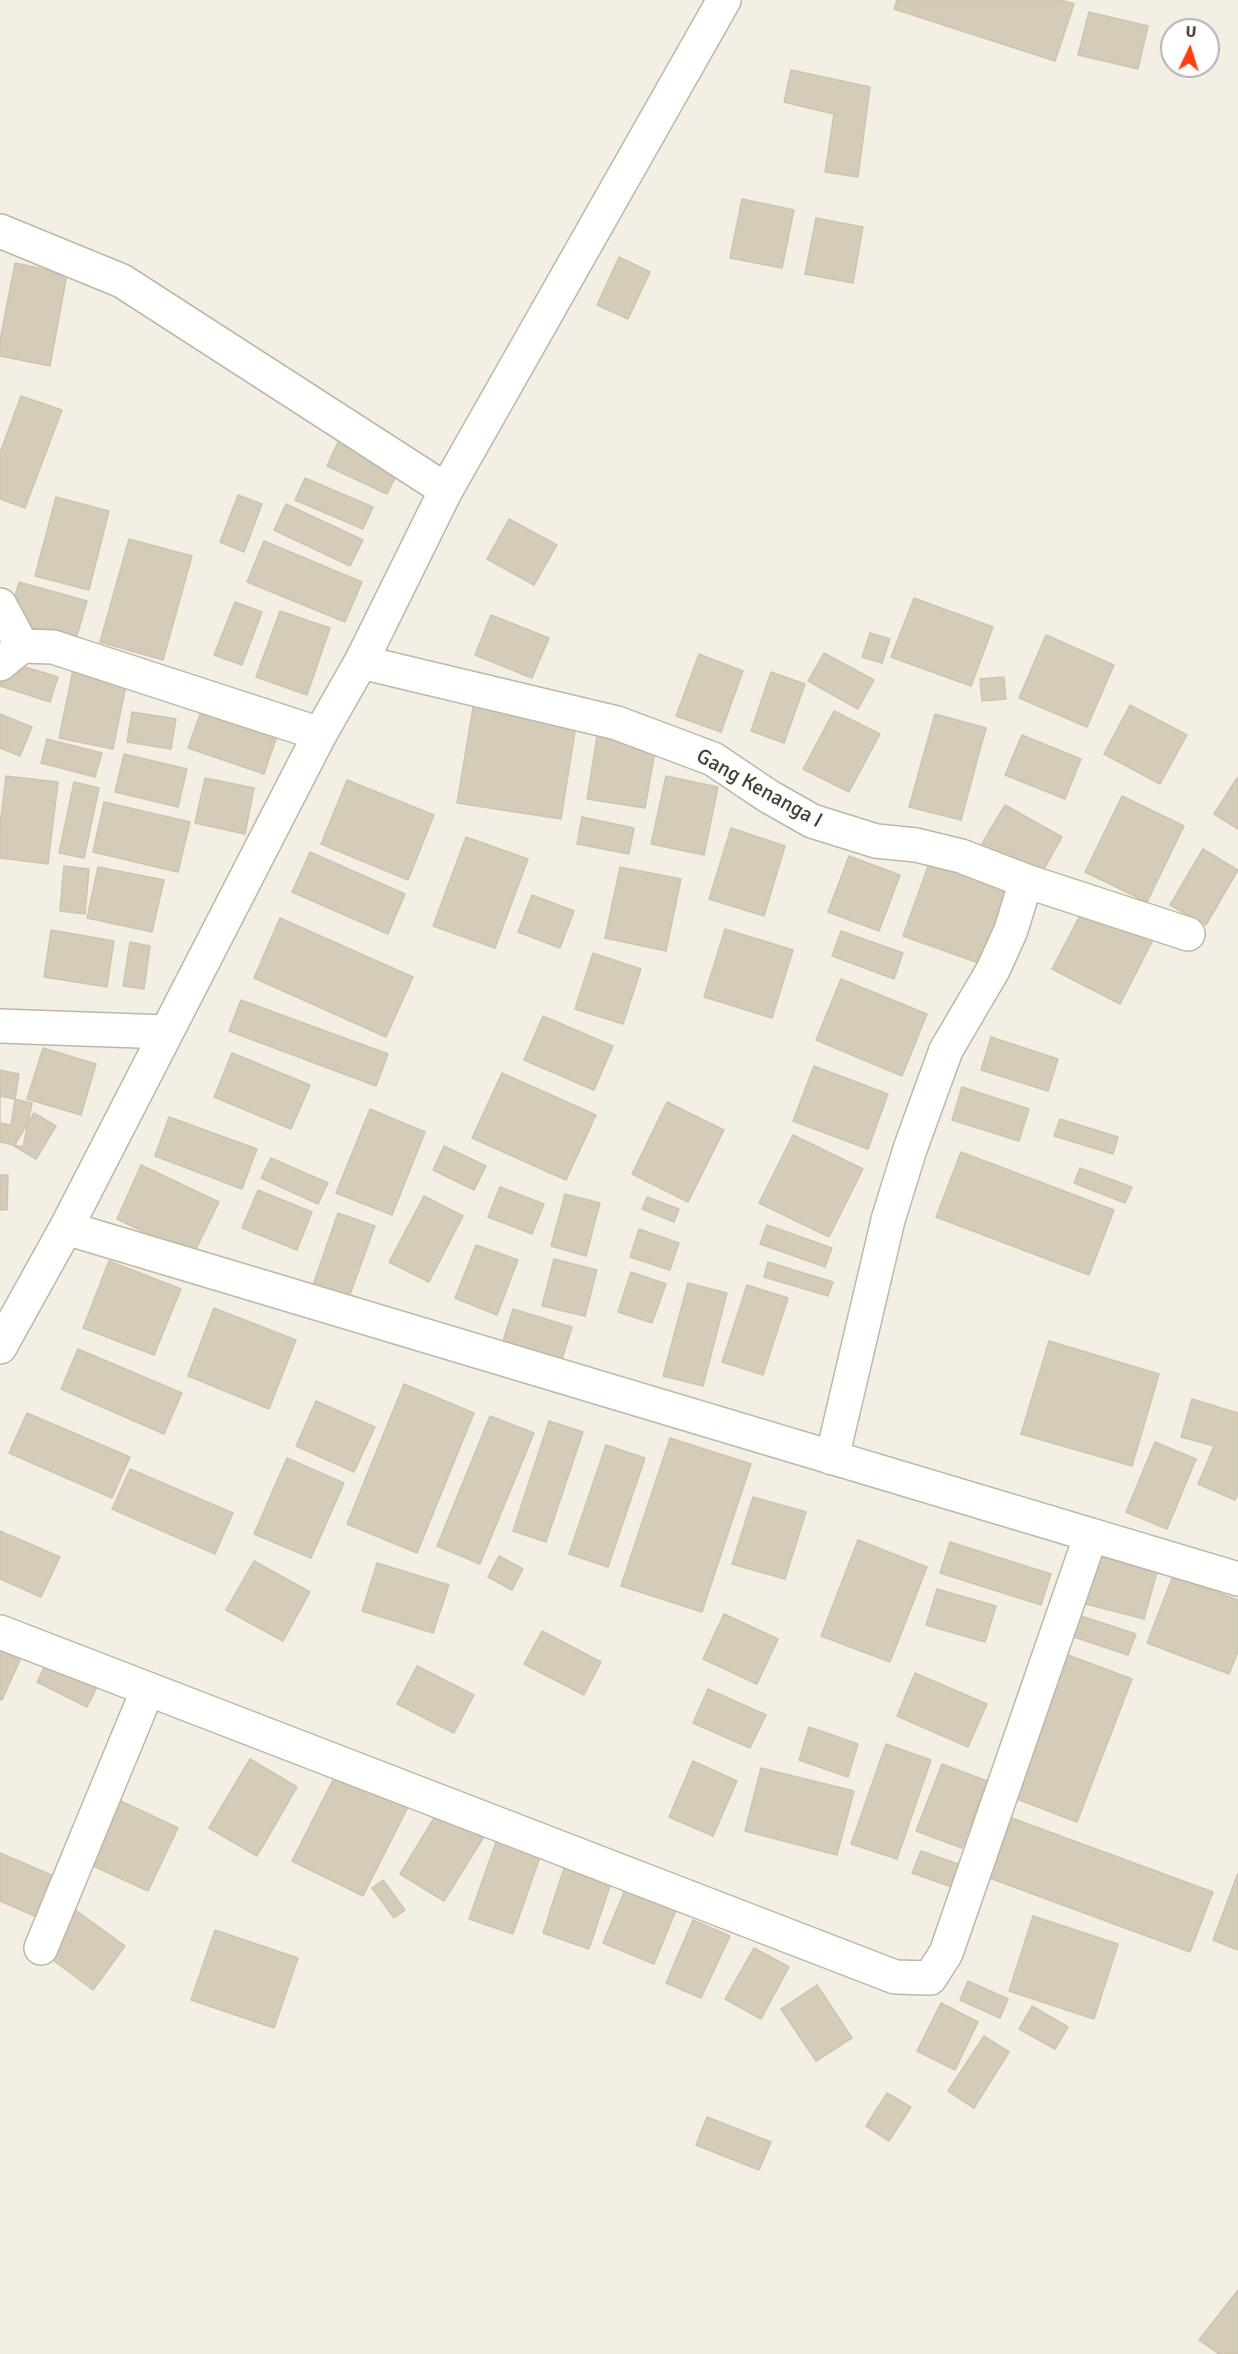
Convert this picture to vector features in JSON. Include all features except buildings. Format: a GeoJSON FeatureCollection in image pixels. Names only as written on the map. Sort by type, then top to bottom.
{"type":"FeatureCollection","features":[{"type":"Feature","properties":{"kind":"street"},"geometry":{"type":"LineString","coordinates":[[0,1347],[66,1228],[320,734],[361,662],[446,490],[724,0]]}},
{"type":"Feature","properties":{"kind":"street"},"geometry":{"type":"LineString","coordinates":[[0,231],[122,281],[446,490]]}},
{"type":"Feature","properties":{"kind":"street"},"geometry":{"type":"LineString","coordinates":[[0,605],[11,655],[52,647],[320,734]]}},
{"type":"Feature","properties":{"kind":"street","name":"Gang Kenanga I"},"geometry":{"type":"LineString","coordinates":[[361,662],[616,723],[713,759],[768,796],[812,821],[876,841],[916,845],[961,856],[1026,881],[1188,934]]}},
{"type":"Feature","properties":{"kind":"street"},"geometry":{"type":"LineString","coordinates":[[832,1458],[888,1220],[910,1149],[946,1050],[993,970],[1011,930],[1026,881]]}},
{"type":"Feature","properties":{"kind":"street"},"geometry":{"type":"LineString","coordinates":[[0,1026],[166,1032]]}},
{"type":"Feature","properties":{"kind":"street"},"geometry":{"type":"LineString","coordinates":[[66,1228],[1238,1579]]}},
{"type":"Feature","properties":{"kind":"street"},"geometry":{"type":"LineString","coordinates":[[0,1632],[895,1977],[930,1978],[946,1953],[1091,1534]]}},
{"type":"Feature","properties":{"kind":"street"},"geometry":{"type":"LineString","coordinates":[[41,1948],[148,1689]]}}]}
